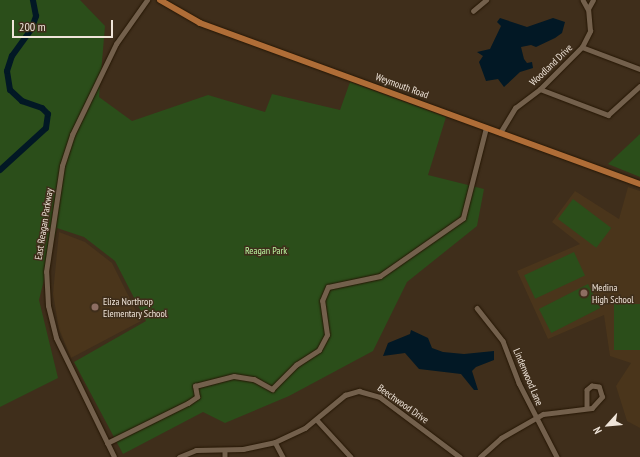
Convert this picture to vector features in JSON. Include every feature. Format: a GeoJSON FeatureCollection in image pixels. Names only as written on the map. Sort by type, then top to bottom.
{"type":"FeatureCollection","features":[{"type":"Feature","properties":{"kind":"main road","name":"Weymouth Road"},"geometry":{"type":"LineString","coordinates":[[160,0],[200,23],[640,184]]}},
{"type":"Feature","properties":{"kind":"street","name":"East Reagan Parkway"},"geometry":{"type":"LineString","coordinates":[[114,457],[56,338],[47,296],[47,260],[62,166],[72,135],[116,44],[147,0]]}},
{"type":"Feature","properties":{"kind":"street"},"geometry":{"type":"LineString","coordinates":[[473,11],[486,0]]}},
{"type":"Feature","properties":{"kind":"street"},"geometry":{"type":"LineString","coordinates":[[584,0],[593,0],[588,9],[584,0]]}},
{"type":"Feature","properties":{"kind":"street","name":"Woodland Drive"},"geometry":{"type":"LineString","coordinates":[[500,133],[511,112],[540,90],[582,48],[590,30],[588,9]]}},
{"type":"Feature","properties":{"kind":"street"},"geometry":{"type":"LineString","coordinates":[[582,48],[640,69]]}},
{"type":"Feature","properties":{"kind":"street"},"geometry":{"type":"LineString","coordinates":[[540,90],[608,115],[640,86]]}},
{"type":"Feature","properties":{"kind":"street"},"geometry":{"type":"LineString","coordinates":[[107,443],[197,397],[195,386],[234,376],[254,379],[272,389],[307,357],[324,345],[327,335],[322,301],[326,288],[338,283],[380,276],[455,226],[467,209],[486,128]]}},
{"type":"Feature","properties":{"kind":"street","name":"Lindenwood Lane"},"geometry":{"type":"LineString","coordinates":[[477,308],[503,341],[537,418],[557,457]]}},
{"type":"Feature","properties":{"kind":"street"},"geometry":{"type":"LineString","coordinates":[[480,457],[501,438],[537,418],[555,411],[587,408],[602,397],[599,388],[592,386],[587,390],[587,408]]}},
{"type":"Feature","properties":{"kind":"street","name":"Beechwood Drive"},"geometry":{"type":"LineString","coordinates":[[178,457],[196,450],[225,451],[275,442],[317,420],[345,395],[359,390],[370,392],[460,457]]}},
{"type":"Feature","properties":{"kind":"street"},"geometry":{"type":"LineString","coordinates":[[317,420],[351,457]]}},
{"type":"Feature","properties":{"kind":"street"},"geometry":{"type":"LineString","coordinates":[[275,442],[283,457]]}},
{"type":"Feature","properties":{"kind":"street"},"geometry":{"type":"LineString","coordinates":[[225,451],[225,457]]}},
{"type":"Feature","properties":{"kind":"shaded area","name":"Medina High School"},"geometry":{"type":"Polygon","coordinates":[[[628,187],[640,191],[640,428],[627,421],[616,386],[631,363],[610,356],[604,315],[548,339],[517,271],[580,244],[552,222],[575,191],[619,219],[628,187]]]}},
{"type":"Feature","properties":{"kind":"shaded area","name":"Eliza Northrop Elementary School"},"geometry":{"type":"Polygon","coordinates":[[[59,232],[85,242],[112,263],[141,321],[71,358],[59,329],[53,294],[59,232]]]}},
{"type":"Feature","properties":{"kind":"green space","name":"Reagan Park"},"geometry":{"type":"Polygon","coordinates":[[[0,0],[80,0],[105,26],[99,97],[132,121],[208,95],[265,112],[272,94],[340,110],[350,82],[446,117],[428,175],[484,189],[477,226],[407,282],[373,351],[289,396],[225,423],[203,412],[123,454],[74,362],[146,321],[115,261],[84,237],[57,228],[39,300],[58,378],[0,407],[0,0]]]}},
{"type":"Feature","properties":{"kind":"green space"},"geometry":{"type":"Polygon","coordinates":[[[640,134],[640,177],[608,164],[640,134]]]}},
{"type":"Feature","properties":{"kind":"green space"},"geometry":{"type":"Polygon","coordinates":[[[573,199],[611,228],[596,248],[558,219],[573,199]]]}},
{"type":"Feature","properties":{"kind":"green space"},"geometry":{"type":"Polygon","coordinates":[[[574,252],[585,276],[535,299],[524,275],[574,252]]]}},
{"type":"Feature","properties":{"kind":"green space"},"geometry":{"type":"Polygon","coordinates":[[[588,284],[600,308],[551,333],[539,309],[588,284]]]}},
{"type":"Feature","properties":{"kind":"green space"},"geometry":{"type":"Polygon","coordinates":[[[614,304],[640,304],[640,350],[614,350],[614,304]]]}},
{"type":"Feature","properties":{"kind":"water"},"geometry":{"type":"Polygon","coordinates":[[[500,18],[527,27],[553,18],[565,22],[562,33],[555,38],[536,47],[531,45],[521,47],[524,59],[527,63],[532,62],[533,68],[520,72],[504,87],[498,79],[486,81],[479,62],[483,56],[477,52],[490,49],[501,26],[497,22],[500,18]]]}},
{"type":"Feature","properties":{"kind":"water"},"geometry":{"type":"Polygon","coordinates":[[[411,330],[428,338],[432,348],[443,352],[464,354],[494,351],[494,360],[476,367],[472,371],[478,390],[474,390],[461,374],[419,369],[405,353],[383,356],[388,343],[410,334],[411,330]]]}},
{"type":"Feature","properties":{"kind":"waterway"},"geometry":{"type":"LineString","coordinates":[[0,170],[46,128],[48,114],[42,108],[22,101],[10,90],[7,71],[12,56],[31,30],[36,16],[33,0]]}},
{"type":"Feature","properties":{"kind":"place","name":"Medina High School"},"geometry":{"type":"Point","coordinates":[584,293]}},
{"type":"Feature","properties":{"kind":"place","name":"Eliza Northrop Elementary School"},"geometry":{"type":"Point","coordinates":[95,307]}}]}
